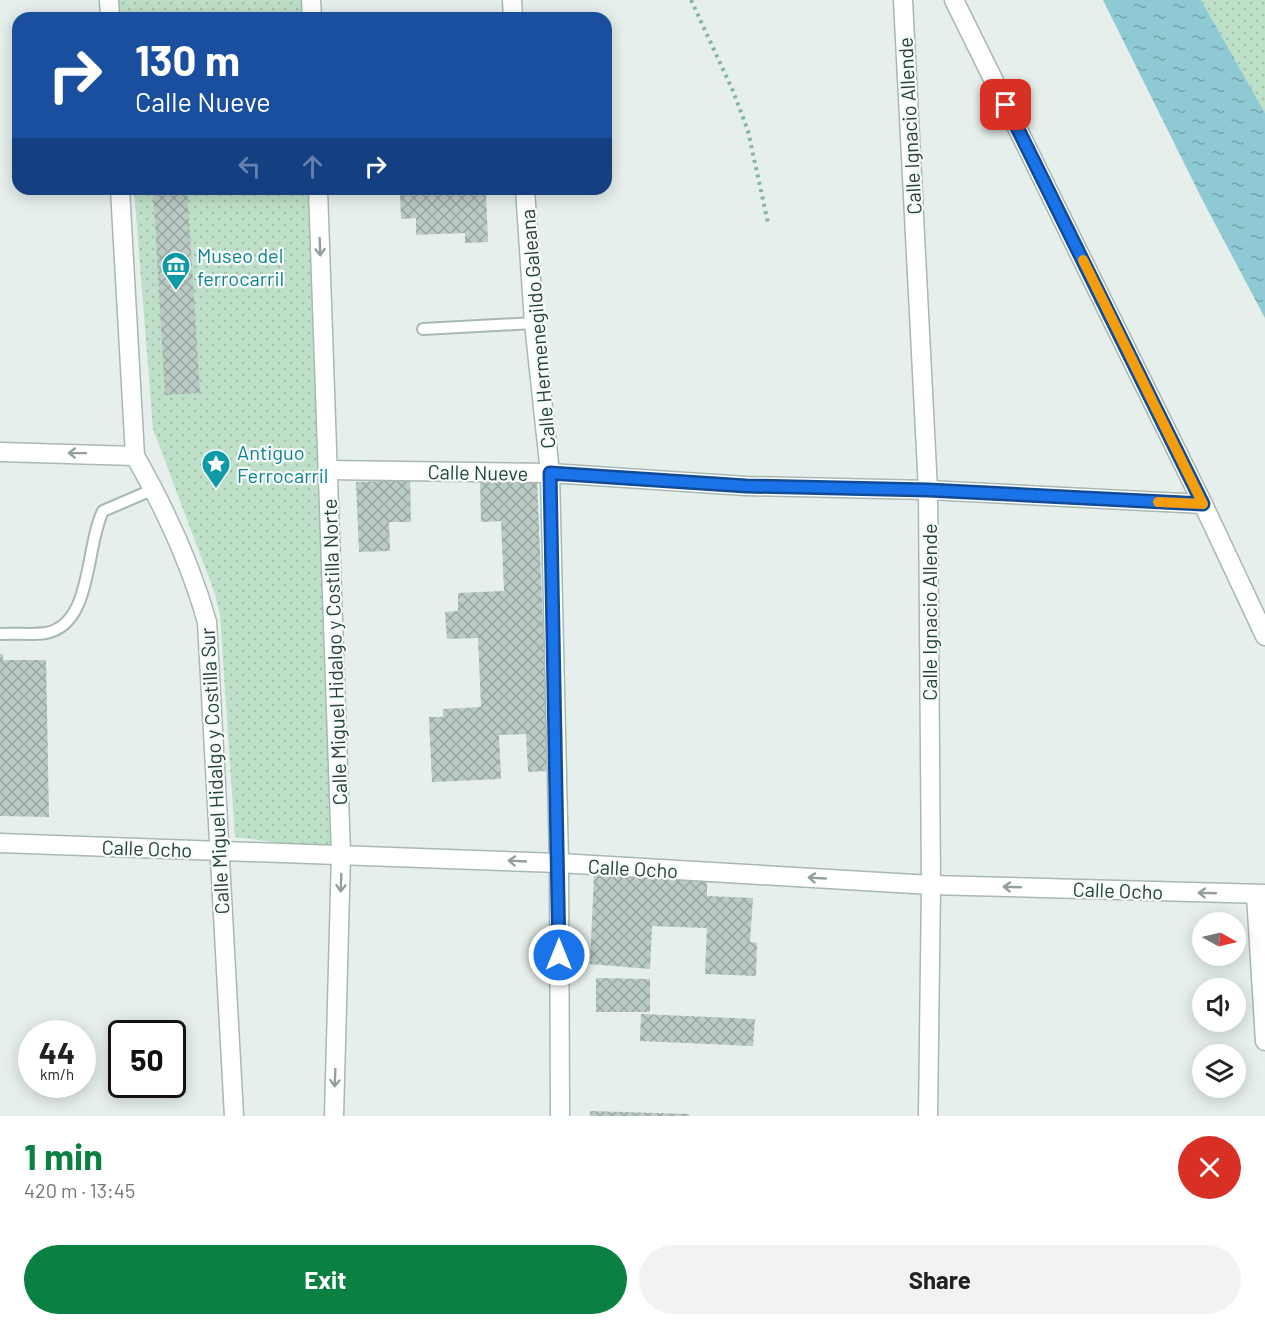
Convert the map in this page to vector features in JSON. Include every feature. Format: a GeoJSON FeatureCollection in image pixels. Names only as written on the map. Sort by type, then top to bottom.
{"type":"FeatureCollection","features":[{"type":"Feature","properties":{"kind":"street","name":"Calle Ignacio Allende"},"geometry":{"type":"LineString","coordinates":[[903,0],[928,490],[931,885],[928,1116]]}},
{"type":"Feature","properties":{"kind":"street"},"geometry":{"type":"LineString","coordinates":[[954,0],[1203,504],[1265,636]]}},
{"type":"Feature","properties":{"kind":"street","name":"Calle Miguel Hidalgo y Costilla Sur"},"geometry":{"type":"LineString","coordinates":[[120,195],[135,456],[154,489],[201,600],[207,622],[234,1116]]}},
{"type":"Feature","properties":{"kind":"street","name":"Calle Miguel Hidalgo y Costilla Norte"},"geometry":{"type":"LineString","coordinates":[[318,195],[341,854],[334,1116]]}},
{"type":"Feature","properties":{"kind":"street","name":"Calle Hermenegildo Galeana"},"geometry":{"type":"LineString","coordinates":[[525,195],[534,323],[550,473],[559,863],[560,1116]]}},
{"type":"Feature","properties":{"kind":"street"},"geometry":{"type":"LineString","coordinates":[[0,452],[135,456]]}},
{"type":"Feature","properties":{"kind":"street","name":"Calle Nueve"},"geometry":{"type":"LineString","coordinates":[[328,470],[550,473],[746,486],[928,490],[1203,504]]}},
{"type":"Feature","properties":{"kind":"street","name":"Calle Ocho"},"geometry":{"type":"LineString","coordinates":[[0,843],[559,863],[931,885],[1260,894]]}},
{"type":"Feature","properties":{"kind":"street"},"geometry":{"type":"LineString","coordinates":[[1260,894],[1265,1041]]}},
{"type":"Feature","properties":{"kind":"lane"},"geometry":{"type":"LineString","coordinates":[[423,329],[534,323]]}},
{"type":"Feature","properties":{"kind":"lane"},"geometry":{"type":"LineString","coordinates":[[0,634],[46,633],[66,626],[79,607],[94,528],[103,511],[154,489]]}},
{"type":"Feature","properties":{"kind":"path"},"geometry":{"type":"LineString","coordinates":[[691,0],[733,91],[744,121],[768,223]]}},
{"type":"Feature","properties":{"kind":"green space"},"geometry":{"type":"Polygon","coordinates":[[[119,0],[303,0],[304,12],[120,12],[119,0]]]}},
{"type":"Feature","properties":{"kind":"green space"},"geometry":{"type":"Polygon","coordinates":[[[1201,0],[1265,0],[1265,113],[1202,2],[1201,0]]]}},
{"type":"Feature","properties":{"kind":"green space"},"geometry":{"type":"Polygon","coordinates":[[[134,195],[311,195],[339,851],[235,837],[220,615],[215,594],[153,429],[134,195]]]}},
{"type":"Feature","properties":{"kind":"water"},"geometry":{"type":"Polygon","coordinates":[[[1103,0],[1201,0],[1265,113],[1265,318],[1203,201],[1103,0]]]}},
{"type":"Feature","properties":{"kind":"building","name":"Museo del ferrocarril"},"geometry":{"type":"Polygon","coordinates":[[[153,195],[187,195],[200,393],[165,395],[153,195]]]}},
{"type":"Feature","properties":{"kind":"building"},"geometry":{"type":"Polygon","coordinates":[[[400,195],[486,195],[488,242],[465,243],[465,233],[416,235],[416,218],[401,219],[400,195]]]}},
{"type":"Feature","properties":{"kind":"building"},"geometry":{"type":"Polygon","coordinates":[[[410,480],[411,522],[389,522],[390,551],[359,552],[356,482],[410,480]]]}},
{"type":"Feature","properties":{"kind":"building"},"geometry":{"type":"Polygon","coordinates":[[[537,480],[549,771],[528,772],[526,734],[499,735],[501,779],[432,782],[429,717],[443,717],[443,709],[481,707],[478,638],[447,639],[445,612],[458,611],[458,593],[504,591],[501,521],[481,522],[480,482],[537,480]]]}},
{"type":"Feature","properties":{"kind":"building"},"geometry":{"type":"Polygon","coordinates":[[[0,654],[3,654],[3,660],[46,660],[49,817],[0,816],[0,654]]]}},
{"type":"Feature","properties":{"kind":"building"},"geometry":{"type":"Polygon","coordinates":[[[594,875],[707,880],[707,896],[753,898],[750,942],[757,943],[756,976],[705,974],[707,928],[652,926],[650,969],[590,964],[594,875]]]}},
{"type":"Feature","properties":{"kind":"building"},"geometry":{"type":"Polygon","coordinates":[[[596,978],[650,979],[650,1012],[596,1012],[596,978]]]}},
{"type":"Feature","properties":{"kind":"building"},"geometry":{"type":"Polygon","coordinates":[[[641,1014],[755,1019],[753,1046],[640,1041],[641,1014]]]}},
{"type":"Feature","properties":{"kind":"building"},"geometry":{"type":"Polygon","coordinates":[[[590,1111],[689,1114],[689,1116],[590,1116],[590,1111]]]}},
{"type":"Feature","properties":{"kind":"slow traffic"},"geometry":{"type":"LineString","coordinates":[[1083,260],[1203,504],[1158,502]]}},
{"type":"Feature","properties":{"kind":"place","name":"Museo del ferrocarril"},"geometry":{"type":"Point","coordinates":[176,292]}},
{"type":"Feature","properties":{"kind":"place","name":"Antiguo Ferrocarril"},"geometry":{"type":"Point","coordinates":[216,490]}},
{"type":"Feature","properties":{"kind":"route"},"geometry":{"type":"LineString","coordinates":[[559,955],[550,473],[746,486],[928,490],[1203,504],[1006,105]]}}]}
